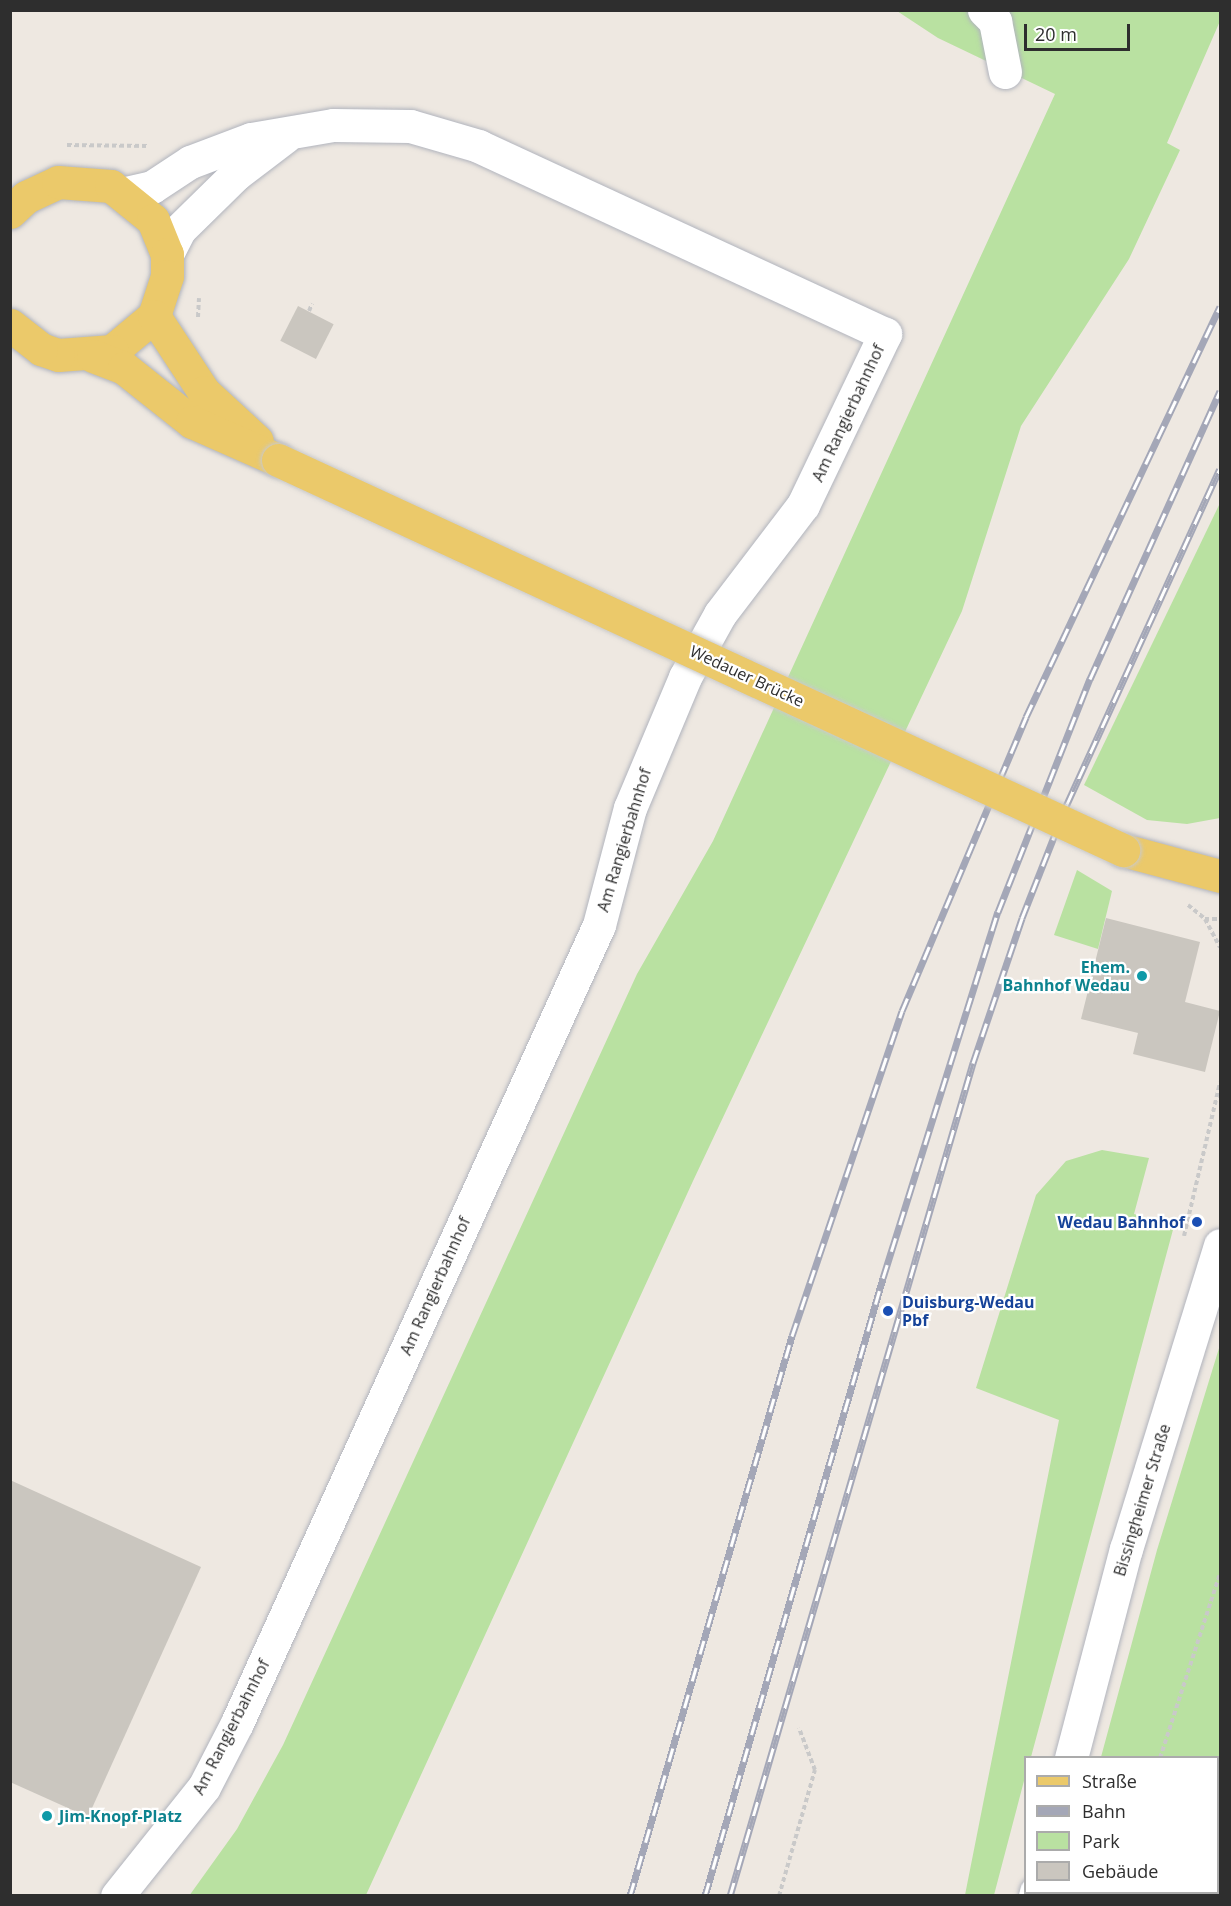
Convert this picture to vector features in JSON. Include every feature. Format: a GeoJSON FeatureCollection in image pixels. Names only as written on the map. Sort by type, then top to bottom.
{"type":"FeatureCollection","features":[{"type":"Feature","properties":{"kind":"main road"},"geometry":{"type":"LineString","coordinates":[[10,212],[26,197],[58,182],[94,181],[127,194],[153,220],[167,254],[163,297],[154,316],[128,343],[93,356],[41,349],[10,325]]}},
{"type":"Feature","properties":{"kind":"main road","name":"Wedauer Brücke"},"geometry":{"type":"LineString","coordinates":[[154,316],[204,392],[278,460]]}},
{"type":"Feature","properties":{"kind":"main road","name":"Wedauer Brücke"},"geometry":{"type":"LineString","coordinates":[[93,356],[124,368],[192,422],[1123,850],[1221,876]]}},
{"type":"Feature","properties":{"kind":"street"},"geometry":{"type":"LineString","coordinates":[[984,10],[994,21],[1005,72]]}},
{"type":"Feature","properties":{"kind":"street","name":"Am Rangierbahnhof"},"geometry":{"type":"LineString","coordinates":[[117,1896],[204,1787],[237,1722],[599,925],[630,808],[665,718],[720,614],[802,505],[885,334],[447,134],[370,122],[242,142],[190,162],[152,187],[127,194]]}},
{"type":"Feature","properties":{"kind":"street","name":"Am Rangierbahnhof"},"geometry":{"type":"LineString","coordinates":[[167,254],[179,230],[236,174],[291,133]]}},
{"type":"Feature","properties":{"kind":"street","name":"Bissingheimer Straße"},"geometry":{"type":"LineString","coordinates":[[1072,1756],[1126,1549],[1221,1245]]}},
{"type":"Feature","properties":{"kind":"path"},"geometry":{"type":"LineString","coordinates":[[199,292],[199,322]]}},
{"type":"Feature","properties":{"kind":"path"},"geometry":{"type":"LineString","coordinates":[[309,311],[312,304]]}},
{"type":"Feature","properties":{"kind":"path"},"geometry":{"type":"LineString","coordinates":[[1205,920],[1221,919]]}},
{"type":"Feature","properties":{"kind":"path"},"geometry":{"type":"LineString","coordinates":[[1161,1756],[1221,1573]]}},
{"type":"Feature","properties":{"kind":"path"},"geometry":{"type":"LineString","coordinates":[[779,1896],[814,1770],[799,1728]]}},
{"type":"Feature","properties":{"kind":"green space"},"geometry":{"type":"Polygon","coordinates":[[[897,11],[1220,11],[1220,21],[1167,143],[1180,150],[1129,259],[1021,426],[962,611],[693,1181],[366,1895],[189,1896],[237,1829],[283,1745],[637,974],[713,841],[1055,94],[938,38],[897,11]]]}},
{"type":"Feature","properties":{"kind":"green space"},"geometry":{"type":"Polygon","coordinates":[[[1220,503],[1220,818],[1187,824],[1147,820],[1084,785],[1220,503]]]}},
{"type":"Feature","properties":{"kind":"green space"},"geometry":{"type":"Polygon","coordinates":[[[1077,870],[1112,891],[1098,949],[1054,935],[1077,870]]]}},
{"type":"Feature","properties":{"kind":"green space"},"geometry":{"type":"Polygon","coordinates":[[[1102,1150],[1149,1158],[1134,1214],[1174,1226],[1031,1756],[1024,1756],[1024,1781],[994,1895],[965,1895],[1059,1420],[976,1388],[1036,1195],[1066,1161],[1102,1150]]]}},
{"type":"Feature","properties":{"kind":"green space"},"geometry":{"type":"Polygon","coordinates":[[[1220,1345],[1220,1895],[1065,1895],[1219,1894],[1219,1756],[1101,1756],[1157,1550],[1220,1345]]]}},
{"type":"Feature","properties":{"kind":"building"},"geometry":{"type":"Polygon","coordinates":[[[298,306],[334,324],[316,359],[280,341],[298,306]]]}},
{"type":"Feature","properties":{"kind":"building","name":"Ehem. Bahnhof Wedau"},"geometry":{"type":"Polygon","coordinates":[[[1106,918],[1200,942],[1185,1002],[1220,1011],[1205,1072],[1133,1054],[1138,1033],[1081,1019],[1106,918]]]}},
{"type":"Feature","properties":{"kind":"building"},"geometry":{"type":"Polygon","coordinates":[[[10,1480],[201,1567],[88,1817],[10,1782],[10,1480]]]}},
{"type":"Feature","properties":{"kind":"railway"},"geometry":{"type":"LineString","coordinates":[[630,1896],[792,1336],[902,1011],[1026,717],[1220,306]]}},
{"type":"Feature","properties":{"kind":"railway"},"geometry":{"type":"LineString","coordinates":[[705,1896],[883,1278],[998,912],[1090,679],[1220,391]]}},
{"type":"Feature","properties":{"kind":"railway"},"geometry":{"type":"LineString","coordinates":[[730,1896],[973,1063],[1022,918],[1067,804],[1220,469]]}},
{"type":"Feature","properties":{"kind":"place","name":"Ehem. Bahnhof Wedau"},"geometry":{"type":"Point","coordinates":[1142,976]}},
{"type":"Feature","properties":{"kind":"place","name":"Wedau Bahnhof"},"geometry":{"type":"Point","coordinates":[1197,1222]}},
{"type":"Feature","properties":{"kind":"place","name":"Duisburg-Wedau Pbf"},"geometry":{"type":"Point","coordinates":[888,1311]}},
{"type":"Feature","properties":{"kind":"place","name":"Jim-Knopf-Platz"},"geometry":{"type":"Point","coordinates":[47,1816]}}]}
